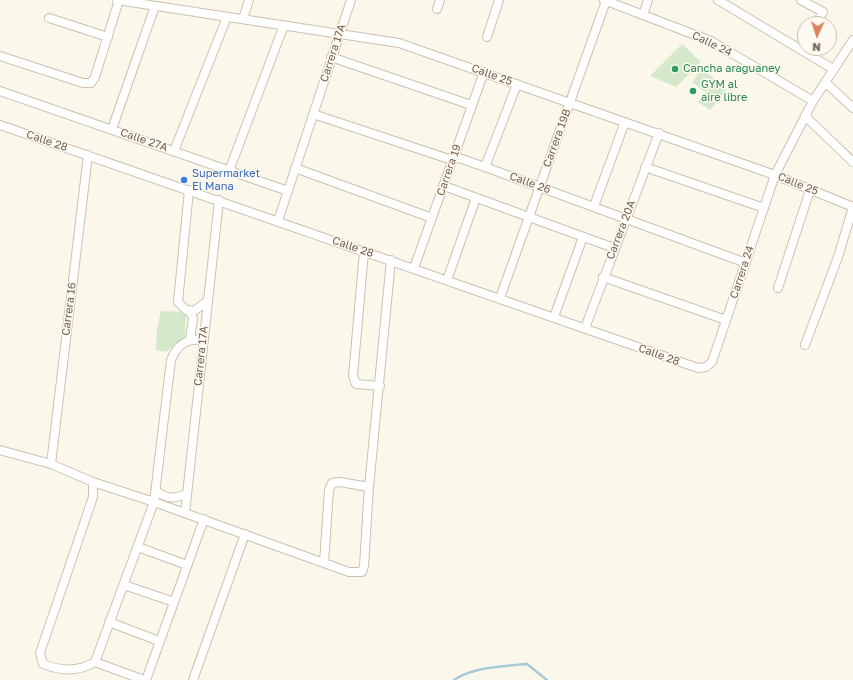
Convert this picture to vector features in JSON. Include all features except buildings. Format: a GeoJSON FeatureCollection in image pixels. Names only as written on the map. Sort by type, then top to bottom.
{"type":"FeatureCollection","features":[{"type":"Feature","properties":{"kind":"street"},"geometry":{"type":"LineString","coordinates":[[0,56],[83,83],[91,83],[95,77],[118,0]]}},
{"type":"Feature","properties":{"kind":"street","name":"Calle 25"},"geometry":{"type":"LineString","coordinates":[[118,0],[399,44],[659,133],[775,175],[853,207]]}},
{"type":"Feature","properties":{"kind":"street"},"geometry":{"type":"LineString","coordinates":[[244,19],[249,0]]}},
{"type":"Feature","properties":{"kind":"street","name":"Carrera 17A"},"geometry":{"type":"LineString","coordinates":[[278,221],[351,0]]}},
{"type":"Feature","properties":{"kind":"street"},"geometry":{"type":"LineString","coordinates":[[437,9],[440,0]]}},
{"type":"Feature","properties":{"kind":"street"},"geometry":{"type":"LineString","coordinates":[[487,37],[499,0]]}},
{"type":"Feature","properties":{"kind":"street","name":"Calle 24"},"geometry":{"type":"LineString","coordinates":[[605,0],[711,41],[812,101]]}},
{"type":"Feature","properties":{"kind":"street","name":"Carrera 19B"},"geometry":{"type":"LineString","coordinates":[[500,298],[570,103],[605,0]]}},
{"type":"Feature","properties":{"kind":"street"},"geometry":{"type":"LineString","coordinates":[[643,15],[648,0]]}},
{"type":"Feature","properties":{"kind":"street"},"geometry":{"type":"LineString","coordinates":[[718,0],[797,43]]}},
{"type":"Feature","properties":{"kind":"street"},"geometry":{"type":"LineString","coordinates":[[801,0],[823,12],[821,16]]}},
{"type":"Feature","properties":{"kind":"street"},"geometry":{"type":"LineString","coordinates":[[112,129],[155,6]]}},
{"type":"Feature","properties":{"kind":"street"},"geometry":{"type":"LineString","coordinates":[[174,151],[226,17]]}},
{"type":"Feature","properties":{"kind":"street"},"geometry":{"type":"LineString","coordinates":[[49,18],[108,37]]}},
{"type":"Feature","properties":{"kind":"street"},"geometry":{"type":"LineString","coordinates":[[229,171],[284,25]]}},
{"type":"Feature","properties":{"kind":"street","name":"Carrera 24"},"geometry":{"type":"LineString","coordinates":[[706,367],[712,362],[775,175],[812,101],[853,41]]}},
{"type":"Feature","properties":{"kind":"street"},"geometry":{"type":"LineString","coordinates":[[816,56],[833,69]]}},
{"type":"Feature","properties":{"kind":"street"},"geometry":{"type":"LineString","coordinates":[[331,57],[472,106]]}},
{"type":"Feature","properties":{"kind":"street","name":"Carrera 19"},"geometry":{"type":"LineString","coordinates":[[414,268],[484,72]]}},
{"type":"Feature","properties":{"kind":"street"},"geometry":{"type":"LineString","coordinates":[[825,82],[853,108]]}},
{"type":"Feature","properties":{"kind":"street"},"geometry":{"type":"LineString","coordinates":[[485,167],[517,84]]}},
{"type":"Feature","properties":{"kind":"street","name":"Calle 27A"},"geometry":{"type":"LineString","coordinates":[[0,91],[288,191]]}},
{"type":"Feature","properties":{"kind":"street","name":"Calle 26"},"geometry":{"type":"LineString","coordinates":[[313,114],[452,160],[456,157],[540,186],[746,262]]}},
{"type":"Feature","properties":{"kind":"street"},"geometry":{"type":"LineString","coordinates":[[805,116],[853,162]]}},
{"type":"Feature","properties":{"kind":"street"},"geometry":{"type":"LineString","coordinates":[[594,206],[625,122]]}},
{"type":"Feature","properties":{"kind":"street","name":"Calle 28"},"geometry":{"type":"LineString","coordinates":[[0,125],[500,298],[690,367],[706,367]]}},
{"type":"Feature","properties":{"kind":"street","name":"Carrera 20A"},"geometry":{"type":"LineString","coordinates":[[585,328],[614,248],[659,133]]}},
{"type":"Feature","properties":{"kind":"street","name":"Carrera 16"},"geometry":{"type":"LineString","coordinates":[[51,464],[88,155]]}},
{"type":"Feature","properties":{"kind":"street"},"geometry":{"type":"LineString","coordinates":[[645,167],[764,208]]}},
{"type":"Feature","properties":{"kind":"street"},"geometry":{"type":"LineString","coordinates":[[295,168],[432,218]]}},
{"type":"Feature","properties":{"kind":"street"},"geometry":{"type":"LineString","coordinates":[[444,186],[614,248]]}},
{"type":"Feature","properties":{"kind":"street"},"geometry":{"type":"LineString","coordinates":[[189,190],[178,302],[182,307],[190,311],[197,310],[206,302]]}},
{"type":"Feature","properties":{"kind":"street"},"geometry":{"type":"LineString","coordinates":[[778,288],[810,190]]}},
{"type":"Feature","properties":{"kind":"street"},"geometry":{"type":"LineString","coordinates":[[447,280],[476,198]]}},
{"type":"Feature","properties":{"kind":"street","name":"Carrera 17A"},"geometry":{"type":"LineString","coordinates":[[184,512],[218,200]]}},
{"type":"Feature","properties":{"kind":"street"},"geometry":{"type":"LineString","coordinates":[[805,345],[838,257],[853,207]]}},
{"type":"Feature","properties":{"kind":"street"},"geometry":{"type":"LineString","coordinates":[[554,317],[583,237]]}},
{"type":"Feature","properties":{"kind":"street"},"geometry":{"type":"LineString","coordinates":[[364,252],[353,376],[356,384],[380,386]]}},
{"type":"Feature","properties":{"kind":"street"},"geometry":{"type":"LineString","coordinates":[[0,450],[51,464],[93,482],[204,519],[349,572],[362,572],[364,566],[391,260]]}},
{"type":"Feature","properties":{"kind":"street"},"geometry":{"type":"LineString","coordinates":[[603,277],[726,320]]}},
{"type":"Feature","properties":{"kind":"street"},"geometry":{"type":"LineString","coordinates":[[190,311],[193,318],[190,339]]}},
{"type":"Feature","properties":{"kind":"street"},"geometry":{"type":"LineString","coordinates":[[95,662],[154,502],[170,360],[179,345],[190,339],[202,340]]}},
{"type":"Feature","properties":{"kind":"street"},"geometry":{"type":"LineString","coordinates":[[93,482],[93,497],[40,653],[43,664],[55,669],[66,670],[82,668],[95,662],[145,680],[204,519]]}},
{"type":"Feature","properties":{"kind":"street"},"geometry":{"type":"LineString","coordinates":[[324,563],[329,490],[332,483],[340,482],[370,487]]}},
{"type":"Feature","properties":{"kind":"street"},"geometry":{"type":"LineString","coordinates":[[156,491],[167,498],[178,497],[186,494]]}},
{"type":"Feature","properties":{"kind":"street"},"geometry":{"type":"LineString","coordinates":[[193,680],[245,534]]}},
{"type":"Feature","properties":{"kind":"street"},"geometry":{"type":"LineString","coordinates":[[138,547],[187,565]]}},
{"type":"Feature","properties":{"kind":"street"},"geometry":{"type":"LineString","coordinates":[[124,585],[174,602]]}},
{"type":"Feature","properties":{"kind":"street"},"geometry":{"type":"LineString","coordinates":[[110,622],[159,641]]}},
{"type":"Feature","properties":{"kind":"green space","name":"Cancha araguaney"},"geometry":{"type":"Polygon","coordinates":[[[682,44],[701,62],[676,87],[650,76],[682,44]]]}},
{"type":"Feature","properties":{"kind":"green space"},"geometry":{"type":"Polygon","coordinates":[[[702,69],[715,79],[705,92],[692,82],[702,69]]]}},
{"type":"Feature","properties":{"kind":"green space"},"geometry":{"type":"Polygon","coordinates":[[[716,81],[726,90],[710,110],[698,102],[716,81]]]}},
{"type":"Feature","properties":{"kind":"green space"},"geometry":{"type":"Polygon","coordinates":[[[161,311],[186,312],[185,337],[166,352],[156,350],[157,329],[161,311]]]}},
{"type":"Feature","properties":{"kind":"waterway"},"geometry":{"type":"LineString","coordinates":[[454,680],[470,672],[479,670],[527,664],[547,680]]}},
{"type":"Feature","properties":{"kind":"place","name":"Cancha araguaney"},"geometry":{"type":"Point","coordinates":[675,69]}},
{"type":"Feature","properties":{"kind":"place","name":"GYM al aire libre"},"geometry":{"type":"Point","coordinates":[693,91]}},
{"type":"Feature","properties":{"kind":"place","name":"Supermarket El Mana"},"geometry":{"type":"Point","coordinates":[184,180]}}]}
